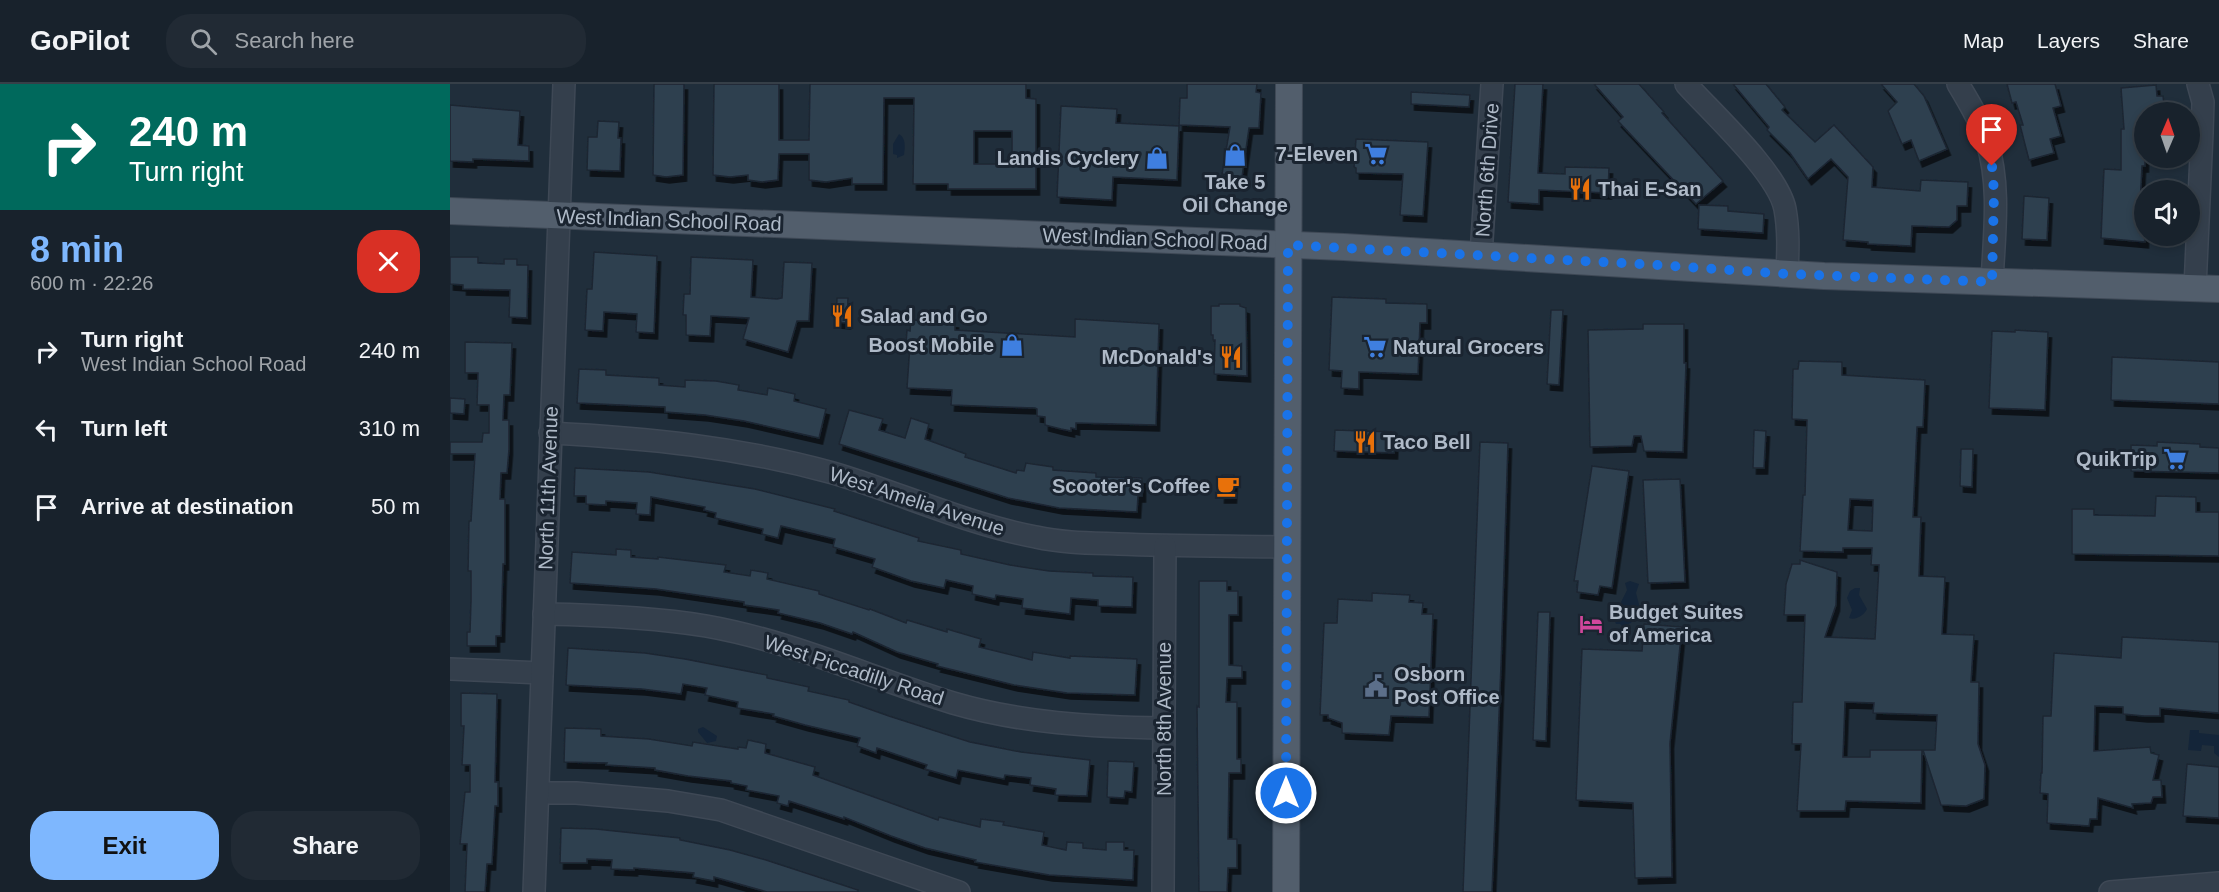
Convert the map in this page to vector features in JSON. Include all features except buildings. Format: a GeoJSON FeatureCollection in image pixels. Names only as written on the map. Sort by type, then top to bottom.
{"type":"FeatureCollection","features":[{"type":"Feature","properties":{"kind":"main road"},"geometry":{"type":"LineString","coordinates":[[1286,892],[1289,84]]}},
{"type":"Feature","properties":{"kind":"main road","name":"West Indian School Road"},"geometry":{"type":"LineString","coordinates":[[450,211],[1288,245],[1787,274],[2207,289]]}},
{"type":"Feature","properties":{"kind":"street","name":"North 11th Avenue"},"geometry":{"type":"LineString","coordinates":[[534,892],[564,84]]}},
{"type":"Feature","properties":{"kind":"street","name":"North 6th Drive"},"geometry":{"type":"LineString","coordinates":[[1481,255],[1492,84]]}},
{"type":"Feature","properties":{"kind":"street"},"geometry":{"type":"LineString","coordinates":[[1686,84],[1754,158],[1777,188],[1785,207],[1788,234],[1787,274]]}},
{"type":"Feature","properties":{"kind":"street"},"geometry":{"type":"LineString","coordinates":[[1958,84],[1987,142],[1992,166],[1994,192],[1992,282]]}},
{"type":"Feature","properties":{"kind":"street"},"geometry":{"type":"LineString","coordinates":[[2199,84],[2203,102],[2207,289]]}},
{"type":"Feature","properties":{"kind":"street","name":"West Amelia Avenue"},"geometry":{"type":"LineString","coordinates":[[550,433],[716,447],[833,474],[986,525],[1037,538],[1088,543],[1165,546],[1286,547]]}},
{"type":"Feature","properties":{"kind":"street","name":"North 8th Avenue"},"geometry":{"type":"LineString","coordinates":[[1163,892],[1165,546]]}},
{"type":"Feature","properties":{"kind":"street","name":"West Piccadilly Road"},"geometry":{"type":"LineString","coordinates":[[544,614],[653,620],[707,626],[819,656],[953,702],[998,714],[1080,726],[1164,728]]}},
{"type":"Feature","properties":{"kind":"street"},"geometry":{"type":"LineString","coordinates":[[450,669],[542,673]]}},
{"type":"Feature","properties":{"kind":"street"},"geometry":{"type":"LineString","coordinates":[[538,793],[668,801],[721,810],[959,892]]}},
{"type":"Feature","properties":{"kind":"street"},"geometry":{"type":"LineString","coordinates":[[2109,892],[2219,883]]}},
{"type":"Feature","properties":{"kind":"water"},"geometry":{"type":"Polygon","coordinates":[[[899,134],[904,140],[905,149],[904,155],[897,158],[897,155],[893,154],[893,144],[899,134]]]}},
{"type":"Feature","properties":{"kind":"water"},"geometry":{"type":"Polygon","coordinates":[[[1630,581],[1639,584],[1636,593],[1640,608],[1631,623],[1622,626],[1616,624],[1614,619],[1621,614],[1623,606],[1621,602],[1627,590],[1625,583],[1630,581]]]}},
{"type":"Feature","properties":{"kind":"water"},"geometry":{"type":"Polygon","coordinates":[[[1860,588],[1859,595],[1867,609],[1860,616],[1852,619],[1849,618],[1852,610],[1847,598],[1850,591],[1860,588]]]}},
{"type":"Feature","properties":{"kind":"water"},"geometry":{"type":"Polygon","coordinates":[[[703,727],[717,736],[716,741],[707,743],[698,732],[698,729],[703,727]]]}},
{"type":"Feature","properties":{"kind":"water"},"geometry":{"type":"Polygon","coordinates":[[[2190,730],[2219,735],[2219,757],[2214,753],[2214,746],[2202,745],[2201,751],[2188,750],[2190,730]]]}},
{"type":"Feature","properties":{"kind":"place","name":"7-Eleven"},"geometry":{"type":"Point","coordinates":[1376,154]}},
{"type":"Feature","properties":{"kind":"place","name":"Take 5 Oil Change"},"geometry":{"type":"Point","coordinates":[1235,155]}},
{"type":"Feature","properties":{"kind":"place","name":"Landis Cyclery"},"geometry":{"type":"Point","coordinates":[1157,158]}},
{"type":"Feature","properties":{"kind":"place","name":"Thai E-San"},"geometry":{"type":"Point","coordinates":[1580,189]}},
{"type":"Feature","properties":{"kind":"place","name":"Salad and Go"},"geometry":{"type":"Point","coordinates":[842,316]}},
{"type":"Feature","properties":{"kind":"place","name":"Boost Mobile"},"geometry":{"type":"Point","coordinates":[1012,345]}},
{"type":"Feature","properties":{"kind":"place","name":"Natural Grocers"},"geometry":{"type":"Point","coordinates":[1375,347]}},
{"type":"Feature","properties":{"kind":"place","name":"McDonald's"},"geometry":{"type":"Point","coordinates":[1231,357]}},
{"type":"Feature","properties":{"kind":"place","name":"Taco Bell"},"geometry":{"type":"Point","coordinates":[1365,442]}},
{"type":"Feature","properties":{"kind":"place","name":"QuikTrip"},"geometry":{"type":"Point","coordinates":[2175,459]}},
{"type":"Feature","properties":{"kind":"place","name":"Scooter's Coffee"},"geometry":{"type":"Point","coordinates":[1228,486]}},
{"type":"Feature","properties":{"kind":"place","name":"Budget Suites of America"},"geometry":{"type":"Point","coordinates":[1591,624]}},
{"type":"Feature","properties":{"kind":"place","name":"Osborn Post Office"},"geometry":{"type":"Point","coordinates":[1376,686]}},
{"type":"Feature","properties":{"kind":"route"},"geometry":{"type":"LineString","coordinates":[[1286,793],[1288,245],[1787,274],[1992,282],[1994,242],[1992,166]]}}]}
